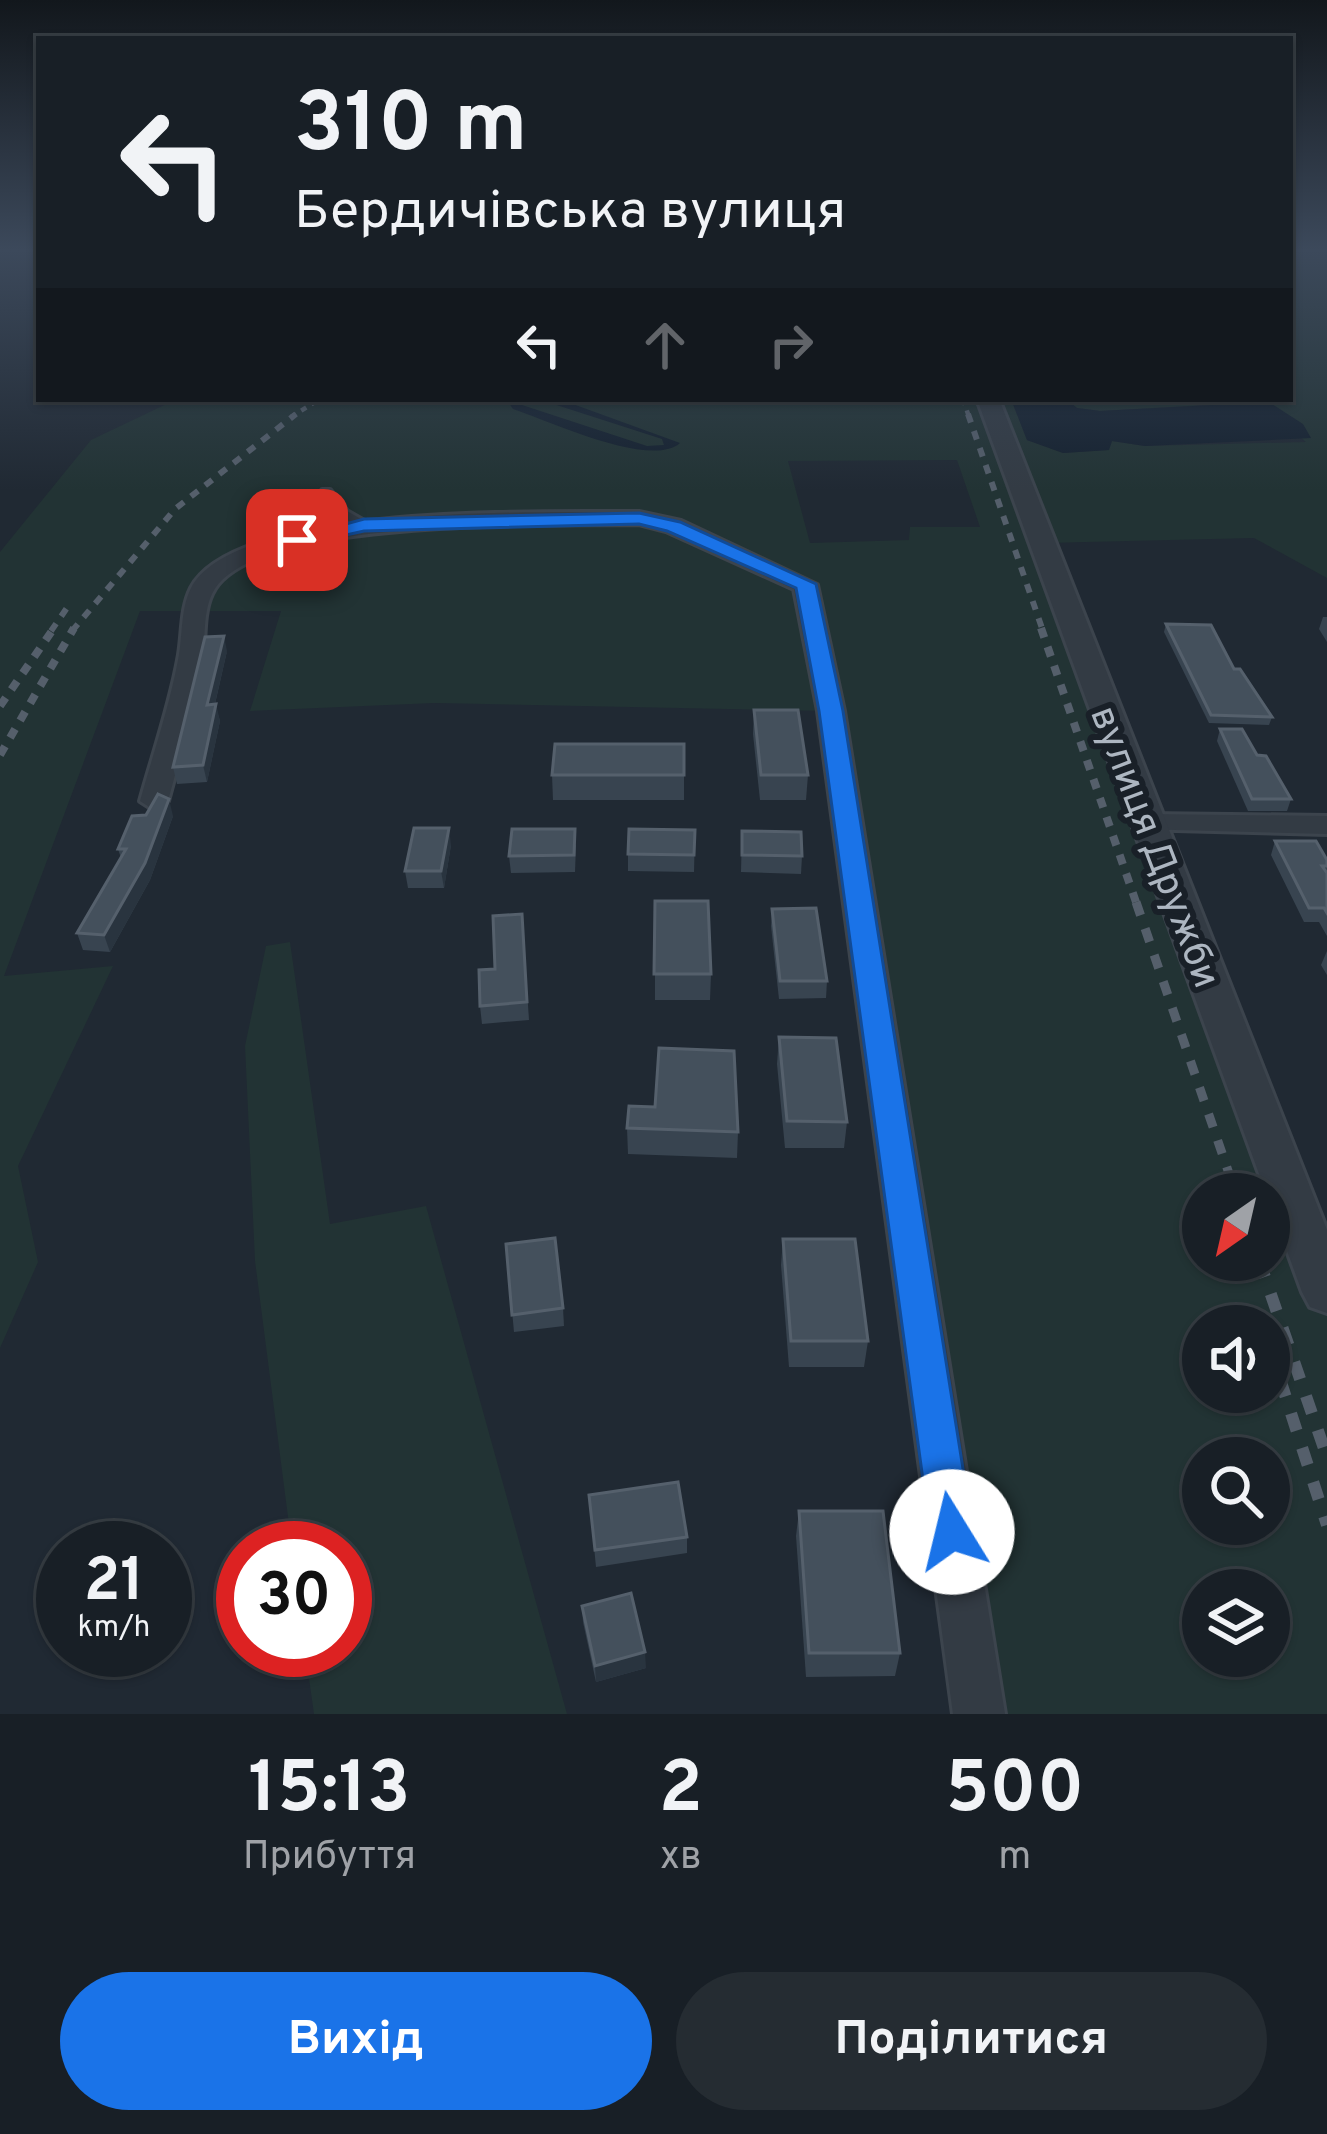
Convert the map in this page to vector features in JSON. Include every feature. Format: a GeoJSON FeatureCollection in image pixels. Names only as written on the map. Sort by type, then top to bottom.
{"type":"FeatureCollection","features":[{"type":"Feature","properties":{"kind":"street","name":"вулиця Дружби"},"geometry":{"type":"LineString","coordinates":[[989,402],[1327,1292]]}},
{"type":"Feature","properties":{"kind":"street"},"geometry":{"type":"LineString","coordinates":[[154,801],[191,658],[202,588],[218,568],[263,547],[364,525],[639,518],[673,526],[806,584],[831,711],[979,1714]]}},
{"type":"Feature","properties":{"kind":"street"},"geometry":{"type":"LineString","coordinates":[[1147,823],[1327,825]]}},
{"type":"Feature","properties":{"kind":"lane"},"geometry":{"type":"LineString","coordinates":[[326,492],[364,525]]}},
{"type":"Feature","properties":{"kind":"shaded area"},"geometry":{"type":"Polygon","coordinates":[[[1293,330],[1327,330],[1327,578],[1254,538],[1045,543],[1282,1173],[1182,1173],[1182,1281],[1290,1281],[1290,1194],[1327,1292],[1327,1714],[979,1714],[830,711],[434,703],[250,711],[281,611],[140,611],[4,976],[113,966],[18,1166],[38,1262],[0,1348],[0,552],[91,440],[171,402],[1012,402],[1027,440],[1063,453],[1108,450],[1112,441],[1145,446],[1306,442],[1258,402],[1293,402],[1293,330]],[[957,460],[788,461],[810,543],[909,540],[910,527],[980,527],[957,460]]]}},
{"type":"Feature","properties":{"kind":"shaded area"},"geometry":{"type":"Polygon","coordinates":[[[1070,402],[1258,402],[1100,411],[1077,408],[1070,402]]]}},
{"type":"Feature","properties":{"kind":"shaded area"},"geometry":{"type":"Polygon","coordinates":[[[290,942],[330,1224],[426,1206],[567,1714],[314,1714],[309,1677],[372,1677],[372,1521],[289,1521],[255,1261],[245,1046],[266,946],[290,942]]]}},
{"type":"Feature","properties":{"kind":"water"},"geometry":{"type":"Polygon","coordinates":[[[508,402],[522,402],[647,446],[664,445],[662,439],[547,402],[567,402],[680,443],[666,449],[624,447],[513,409],[508,402]]]}},
{"type":"Feature","properties":{"kind":"water"},"geometry":{"type":"Polygon","coordinates":[[[1012,402],[1070,402],[1077,408],[1100,411],[1269,402],[1303,424],[1311,438],[1145,446],[1112,441],[1109,450],[1063,453],[1027,440],[1012,402]]]}},
{"type":"Feature","properties":{"kind":"building"},"geometry":{"type":"Polygon","coordinates":[[[1166,624],[1211,625],[1234,669],[1240,669],[1272,717],[1211,715],[1166,624]]]}},
{"type":"Feature","properties":{"kind":"building"},"geometry":{"type":"Polygon","coordinates":[[[224,636],[207,705],[216,704],[203,765],[173,767],[205,637],[224,636]]]}},
{"type":"Feature","properties":{"kind":"building"},"geometry":{"type":"Polygon","coordinates":[[[754,710],[798,710],[808,775],[761,775],[754,710]]]}},
{"type":"Feature","properties":{"kind":"building"},"geometry":{"type":"Polygon","coordinates":[[[1220,729],[1242,729],[1257,755],[1266,756],[1291,799],[1252,799],[1220,729]]]}},
{"type":"Feature","properties":{"kind":"building"},"geometry":{"type":"Polygon","coordinates":[[[555,744],[684,744],[684,775],[552,775],[555,744]]]}},
{"type":"Feature","properties":{"kind":"building"},"geometry":{"type":"Polygon","coordinates":[[[158,794],[169,799],[145,863],[104,935],[77,933],[126,849],[118,849],[132,816],[146,815],[158,794]]]}},
{"type":"Feature","properties":{"kind":"building"},"geometry":{"type":"Polygon","coordinates":[[[414,828],[449,828],[441,871],[405,871],[414,828]]]}},
{"type":"Feature","properties":{"kind":"building"},"geometry":{"type":"Polygon","coordinates":[[[512,829],[575,829],[574,855],[509,856],[512,829]]]}},
{"type":"Feature","properties":{"kind":"building"},"geometry":{"type":"Polygon","coordinates":[[[629,829],[695,830],[694,855],[628,854],[629,829]]]}},
{"type":"Feature","properties":{"kind":"building"},"geometry":{"type":"Polygon","coordinates":[[[742,831],[801,832],[802,856],[742,855],[742,831]]]}},
{"type":"Feature","properties":{"kind":"building"},"geometry":{"type":"Polygon","coordinates":[[[1275,841],[1316,841],[1327,860],[1327,866],[1322,866],[1327,873],[1327,913],[1324,908],[1309,908],[1275,841]]]}},
{"type":"Feature","properties":{"kind":"building"},"geometry":{"type":"Polygon","coordinates":[[[655,901],[708,901],[711,974],[654,974],[655,901]]]}},
{"type":"Feature","properties":{"kind":"building"},"geometry":{"type":"Polygon","coordinates":[[[816,908],[827,981],[780,981],[772,909],[816,908]]]}},
{"type":"Feature","properties":{"kind":"building"},"geometry":{"type":"Polygon","coordinates":[[[522,914],[527,1002],[480,1006],[479,970],[495,969],[493,916],[522,914]]]}},
{"type":"Feature","properties":{"kind":"building"},"geometry":{"type":"Polygon","coordinates":[[[779,1037],[836,1038],[847,1122],[787,1121],[779,1037]]]}},
{"type":"Feature","properties":{"kind":"building"},"geometry":{"type":"Polygon","coordinates":[[[659,1048],[734,1051],[738,1132],[627,1128],[629,1106],[655,1107],[659,1048]]]}},
{"type":"Feature","properties":{"kind":"building"},"geometry":{"type":"Polygon","coordinates":[[[555,1238],[563,1308],[512,1315],[506,1244],[555,1238]]]}},
{"type":"Feature","properties":{"kind":"building"},"geometry":{"type":"Polygon","coordinates":[[[783,1239],[855,1239],[868,1341],[791,1341],[783,1239]]]}},
{"type":"Feature","properties":{"kind":"building"},"geometry":{"type":"Polygon","coordinates":[[[678,1482],[687,1537],[595,1550],[589,1495],[678,1482]]]}},
{"type":"Feature","properties":{"kind":"building"},"geometry":{"type":"Polygon","coordinates":[[[799,1511],[883,1511],[900,1653],[809,1653],[799,1511]]]}},
{"type":"Feature","properties":{"kind":"building"},"geometry":{"type":"Polygon","coordinates":[[[631,1593],[645,1652],[595,1666],[582,1606],[631,1593]]]}},
{"type":"Feature","properties":{"kind":"railway"},"geometry":{"type":"LineString","coordinates":[[291,417],[315,402]]}},
{"type":"Feature","properties":{"kind":"railway"},"geometry":{"type":"LineString","coordinates":[[964,402],[968,414]]}},
{"type":"Feature","properties":{"kind":"railway"},"geometry":{"type":"LineString","coordinates":[[73,630],[175,509],[296,414]]}},
{"type":"Feature","properties":{"kind":"railway"},"geometry":{"type":"LineString","coordinates":[[968,414],[1043,631]]}},
{"type":"Feature","properties":{"kind":"railway"},"geometry":{"type":"LineString","coordinates":[[51,631],[71,602]]}},
{"type":"Feature","properties":{"kind":"railway"},"geometry":{"type":"LineString","coordinates":[[0,706],[54,628]]}},
{"type":"Feature","properties":{"kind":"railway"},"geometry":{"type":"LineString","coordinates":[[1041,628],[1137,905]]}},
{"type":"Feature","properties":{"kind":"railway"},"geometry":{"type":"LineString","coordinates":[[0,755],[73,630]]}},
{"type":"Feature","properties":{"kind":"railway"},"geometry":{"type":"LineString","coordinates":[[1136,902],[1229,1173]]}},
{"type":"Feature","properties":{"kind":"railway"},"geometry":{"type":"LineString","coordinates":[[1266,1281],[1327,1457]]}},
{"type":"Feature","properties":{"kind":"railway"},"geometry":{"type":"LineString","coordinates":[[1290,1410],[1327,1525]]}},
{"type":"Feature","properties":{"kind":"route"},"geometry":{"type":"LineString","coordinates":[[297,540],[364,525],[639,518],[673,526],[806,584],[831,711],[952,1532]]}}]}
